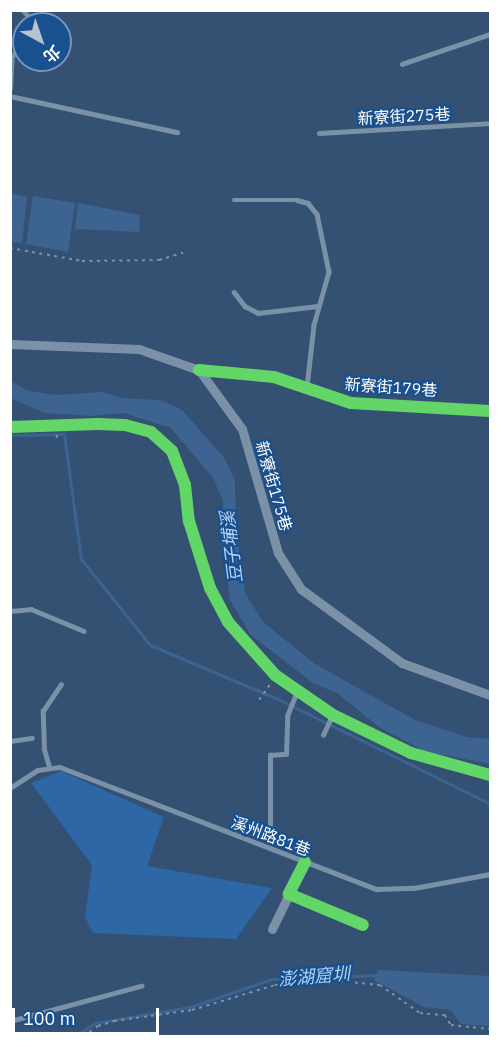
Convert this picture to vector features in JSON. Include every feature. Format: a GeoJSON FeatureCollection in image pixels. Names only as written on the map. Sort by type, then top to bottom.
{"type":"FeatureCollection","features":[{"type":"Feature","properties":{"kind":"street"},"geometry":{"type":"LineString","coordinates":[[10,344],[140,349],[199,370]]}},
{"type":"Feature","properties":{"kind":"street","name":"新寮街179巷"},"geometry":{"type":"LineString","coordinates":[[199,370],[274,377],[351,403],[490,411]]}},
{"type":"Feature","properties":{"kind":"street","name":"新寮街175巷"},"geometry":{"type":"LineString","coordinates":[[199,370],[242,429],[278,553],[301,589],[402,663],[490,695]]}},
{"type":"Feature","properties":{"kind":"street"},"geometry":{"type":"LineString","coordinates":[[10,427],[107,424],[151,432],[172,451],[185,485],[198,554],[228,622],[295,696],[331,718],[411,753],[490,775]]}},
{"type":"Feature","properties":{"kind":"street"},"geometry":{"type":"LineString","coordinates":[[272,929],[305,862]]}},
{"type":"Feature","properties":{"kind":"street"},"geometry":{"type":"LineString","coordinates":[[289,894],[363,925]]}},
{"type":"Feature","properties":{"kind":"lane"},"geometry":{"type":"LineString","coordinates":[[402,64],[490,34]]}},
{"type":"Feature","properties":{"kind":"lane"},"geometry":{"type":"LineString","coordinates":[[10,89],[12,56]]}},
{"type":"Feature","properties":{"kind":"lane"},"geometry":{"type":"LineString","coordinates":[[10,96],[177,132]]}},
{"type":"Feature","properties":{"kind":"lane","name":"新寮街275巷"},"geometry":{"type":"LineString","coordinates":[[319,133],[490,123]]}},
{"type":"Feature","properties":{"kind":"lane"},"geometry":{"type":"LineString","coordinates":[[234,200],[297,200],[308,203],[317,214],[328,272],[318,306],[307,390]]}},
{"type":"Feature","properties":{"kind":"lane"},"geometry":{"type":"LineString","coordinates":[[234,292],[245,306],[258,313],[318,306]]}},
{"type":"Feature","properties":{"kind":"lane"},"geometry":{"type":"LineString","coordinates":[[10,611],[31,609],[84,631]]}},
{"type":"Feature","properties":{"kind":"lane"},"geometry":{"type":"LineString","coordinates":[[10,788],[49,766],[44,749],[43,711],[45,702],[61,684]]}},
{"type":"Feature","properties":{"kind":"lane"},"geometry":{"type":"LineString","coordinates":[[270,848],[270,755],[286,754],[290,710],[295,696]]}},
{"type":"Feature","properties":{"kind":"lane"},"geometry":{"type":"LineString","coordinates":[[323,735],[331,718]]}},
{"type":"Feature","properties":{"kind":"lane"},"geometry":{"type":"LineString","coordinates":[[10,741],[32,738]]}},
{"type":"Feature","properties":{"kind":"lane","name":"溪州路81巷"},"geometry":{"type":"LineString","coordinates":[[49,766],[60,767],[376,889],[414,888],[490,874]]}},
{"type":"Feature","properties":{"kind":"lane"},"geometry":{"type":"LineString","coordinates":[[10,1021],[141,986]]}},
{"type":"Feature","properties":{"kind":"path"},"geometry":{"type":"LineString","coordinates":[[10,248],[82,261],[159,260],[185,252]]}},
{"type":"Feature","properties":{"kind":"path"},"geometry":{"type":"LineString","coordinates":[[260,700],[266,690]]}},
{"type":"Feature","properties":{"kind":"path"},"geometry":{"type":"LineString","coordinates":[[83,1036],[98,1026],[114,1021],[192,1010],[274,985],[340,981],[380,985],[420,1013],[445,1015],[451,1025],[490,1029]]}},
{"type":"Feature","properties":{"kind":"shaded area"},"geometry":{"type":"Polygon","coordinates":[[[61,771],[164,817],[147,866],[272,888],[236,939],[93,933],[85,917],[92,865],[31,783],[61,771]]]}},
{"type":"Feature","properties":{"kind":"water"},"geometry":{"type":"Polygon","coordinates":[[[11,193],[27,197],[22,243],[11,242],[11,193]]]}},
{"type":"Feature","properties":{"kind":"water"},"geometry":{"type":"Polygon","coordinates":[[[33,196],[75,203],[68,252],[26,244],[33,196]]]}},
{"type":"Feature","properties":{"kind":"water"},"geometry":{"type":"Polygon","coordinates":[[[78,203],[140,215],[139,232],[75,229],[78,203]]]}},
{"type":"Feature","properties":{"kind":"water","name":"豆子埔溪"},"geometry":{"type":"Polygon","coordinates":[[[10,381],[29,391],[55,395],[103,392],[121,398],[160,400],[182,410],[225,459],[235,481],[236,530],[245,593],[263,622],[315,664],[415,720],[467,737],[490,739],[490,764],[424,751],[379,727],[337,693],[313,683],[251,635],[230,600],[222,537],[223,501],[213,478],[171,428],[124,413],[91,416],[44,413],[11,398],[10,381]]]}},
{"type":"Feature","properties":{"kind":"water"},"geometry":{"type":"Polygon","coordinates":[[[378,970],[490,976],[490,1026],[461,1024],[451,1010],[424,1007],[374,980],[378,970]]]}},
{"type":"Feature","properties":{"kind":"waterway"},"geometry":{"type":"LineString","coordinates":[[10,435],[64,434],[81,559],[150,645],[278,699],[490,804]]}},
{"type":"Feature","properties":{"kind":"waterway","name":"澎湖窟圳"},"geometry":{"type":"LineString","coordinates":[[75,1036],[95,1023],[190,1007],[272,979],[378,975]]}},
{"type":"Feature","properties":{"kind":"traffic: fast"},"geometry":{"type":"LineString","coordinates":[[199,370],[274,377],[351,403],[490,411]]}},
{"type":"Feature","properties":{"kind":"traffic: fast"},"geometry":{"type":"LineString","coordinates":[[10,427],[98,424],[125,425],[151,432],[172,451],[185,485],[189,521],[210,588],[228,622],[275,675],[333,715],[411,753],[490,775]]}},
{"type":"Feature","properties":{"kind":"traffic: fast"},"geometry":{"type":"LineString","coordinates":[[305,862],[289,894],[363,925]]}}]}
